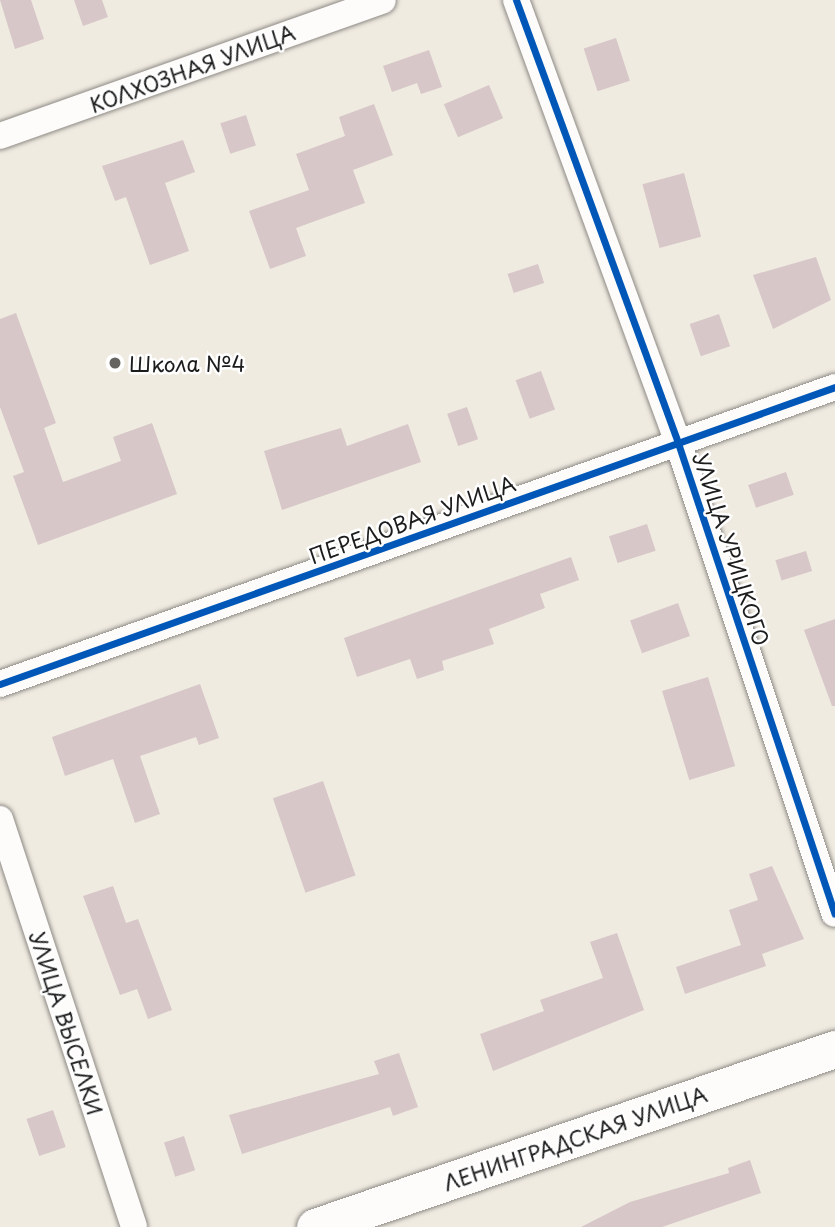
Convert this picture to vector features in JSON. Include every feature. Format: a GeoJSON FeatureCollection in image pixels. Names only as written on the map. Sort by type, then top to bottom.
{"type":"FeatureCollection","features":[{"type":"Feature","properties":{"kind":"street","name":"КОЛХОЗНАЯ УЛИЦА"},"geometry":{"type":"LineString","coordinates":[[0,136],[383,0]]}},
{"type":"Feature","properties":{"kind":"street","name":"УЛИЦА УРИЦКОГО"},"geometry":{"type":"LineString","coordinates":[[516,0],[678,443],[835,914]]}},
{"type":"Feature","properties":{"kind":"street","name":"ПЕРЕДОВАЯ УЛИЦА"},"geometry":{"type":"LineString","coordinates":[[0,684],[835,387]]}},
{"type":"Feature","properties":{"kind":"street","name":"УЛИЦА ВЫСЕЛКИ"},"geometry":{"type":"LineString","coordinates":[[0,819],[134,1227]]}},
{"type":"Feature","properties":{"kind":"street","name":"ЛЕНИНГРАДСКАЯ УЛИЦА"},"geometry":{"type":"LineString","coordinates":[[316,1227],[835,1049]]}},
{"type":"Feature","properties":{"kind":"building"},"geometry":{"type":"Polygon","coordinates":[[[0,0],[31,0],[44,39],[15,49],[0,0]]]}},
{"type":"Feature","properties":{"kind":"building"},"geometry":{"type":"Polygon","coordinates":[[[74,0],[102,0],[108,17],[83,26],[74,0]]]}},
{"type":"Feature","properties":{"kind":"building"},"geometry":{"type":"Polygon","coordinates":[[[616,38],[630,81],[598,91],[584,49],[616,38]]]}},
{"type":"Feature","properties":{"kind":"building"},"geometry":{"type":"Polygon","coordinates":[[[429,50],[442,87],[421,94],[417,83],[392,92],[383,66],[429,50]]]}},
{"type":"Feature","properties":{"kind":"building"},"geometry":{"type":"Polygon","coordinates":[[[489,85],[503,118],[458,137],[444,104],[489,85]]]}},
{"type":"Feature","properties":{"kind":"building"},"geometry":{"type":"Polygon","coordinates":[[[374,104],[393,155],[353,170],[365,203],[296,228],[306,256],[270,269],[249,211],[309,190],[296,154],[345,136],[339,117],[374,104]]]}},
{"type":"Feature","properties":{"kind":"building"},"geometry":{"type":"Polygon","coordinates":[[[246,115],[256,145],[230,154],[220,123],[246,115]]]}},
{"type":"Feature","properties":{"kind":"building"},"geometry":{"type":"Polygon","coordinates":[[[183,140],[195,172],[165,183],[189,251],[150,265],[126,197],[115,201],[102,166],[183,140]]]}},
{"type":"Feature","properties":{"kind":"building"},"geometry":{"type":"Polygon","coordinates":[[[684,173],[701,237],[660,248],[642,184],[684,173]]]}},
{"type":"Feature","properties":{"kind":"building"},"geometry":{"type":"Polygon","coordinates":[[[816,257],[831,300],[773,329],[753,275],[816,257]]]}},
{"type":"Feature","properties":{"kind":"building"},"geometry":{"type":"Polygon","coordinates":[[[538,264],[544,283],[514,293],[508,274],[538,264]]]}},
{"type":"Feature","properties":{"kind":"building"},"geometry":{"type":"Polygon","coordinates":[[[16,313],[56,423],[44,428],[63,482],[121,461],[113,437],[152,423],[177,494],[38,545],[13,476],[24,472],[0,407],[0,319],[16,313]]]}},
{"type":"Feature","properties":{"kind":"building"},"geometry":{"type":"Polygon","coordinates":[[[719,314],[730,346],[701,356],[690,324],[719,314]]]}},
{"type":"Feature","properties":{"kind":"building"},"geometry":{"type":"Polygon","coordinates":[[[541,371],[555,410],[530,419],[516,380],[541,371]]]}},
{"type":"Feature","properties":{"kind":"building"},"geometry":{"type":"Polygon","coordinates":[[[467,407],[478,439],[458,446],[447,414],[467,407]]]}},
{"type":"Feature","properties":{"kind":"building"},"geometry":{"type":"Polygon","coordinates":[[[408,424],[421,462],[282,510],[264,451],[341,428],[347,446],[408,424]]]}},
{"type":"Feature","properties":{"kind":"building"},"geometry":{"type":"Polygon","coordinates":[[[786,472],[794,495],[756,508],[748,485],[786,472]]]}},
{"type":"Feature","properties":{"kind":"building"},"geometry":{"type":"Polygon","coordinates":[[[647,524],[656,551],[618,563],[609,536],[647,524]]]}},
{"type":"Feature","properties":{"kind":"building"},"geometry":{"type":"Polygon","coordinates":[[[806,551],[812,571],[782,580],[775,560],[806,551]]]}},
{"type":"Feature","properties":{"kind":"building"},"geometry":{"type":"Polygon","coordinates":[[[571,557],[579,580],[540,594],[545,608],[489,629],[494,644],[442,661],[444,670],[417,679],[410,659],[357,677],[344,638],[571,557]]]}},
{"type":"Feature","properties":{"kind":"building"},"geometry":{"type":"Polygon","coordinates":[[[678,603],[690,636],[642,653],[630,620],[678,603]]]}},
{"type":"Feature","properties":{"kind":"building"},"geometry":{"type":"Polygon","coordinates":[[[835,619],[835,706],[832,706],[804,630],[835,619]]]}},
{"type":"Feature","properties":{"kind":"building"},"geometry":{"type":"Polygon","coordinates":[[[708,677],[735,766],[689,780],[662,691],[708,677]]]}},
{"type":"Feature","properties":{"kind":"building"},"geometry":{"type":"Polygon","coordinates":[[[200,684],[219,738],[199,745],[196,737],[140,756],[160,814],[135,823],[113,759],[65,776],[52,737],[200,684]]]}},
{"type":"Feature","properties":{"kind":"building"},"geometry":{"type":"Polygon","coordinates":[[[323,781],[356,876],[305,893],[273,798],[323,781]]]}},
{"type":"Feature","properties":{"kind":"building"},"geometry":{"type":"Polygon","coordinates":[[[772,866],[804,939],[762,954],[766,966],[685,994],[676,967],[741,945],[729,910],[758,900],[749,874],[772,866]]]}},
{"type":"Feature","properties":{"kind":"building"},"geometry":{"type":"Polygon","coordinates":[[[113,886],[126,923],[138,919],[172,1010],[148,1019],[137,989],[120,995],[83,896],[113,886]]]}},
{"type":"Feature","properties":{"kind":"building"},"geometry":{"type":"Polygon","coordinates":[[[617,933],[644,1010],[493,1071],[480,1034],[544,1011],[540,1000],[603,978],[590,942],[617,933]]]}},
{"type":"Feature","properties":{"kind":"building"},"geometry":{"type":"Polygon","coordinates":[[[399,1053],[418,1107],[393,1116],[390,1107],[242,1154],[229,1115],[379,1074],[374,1061],[399,1053]]]}},
{"type":"Feature","properties":{"kind":"building"},"geometry":{"type":"Polygon","coordinates":[[[53,1110],[66,1147],[39,1156],[27,1119],[53,1110]]]}},
{"type":"Feature","properties":{"kind":"building"},"geometry":{"type":"Polygon","coordinates":[[[184,1136],[195,1170],[175,1177],[164,1142],[184,1136]]]}},
{"type":"Feature","properties":{"kind":"building"},"geometry":{"type":"Polygon","coordinates":[[[750,1160],[761,1193],[662,1227],[581,1227],[630,1202],[729,1173],[728,1168],[750,1160]]]}},
{"type":"Feature","properties":{"kind":"cycle path"},"geometry":{"type":"LineString","coordinates":[[516,0],[678,443],[835,914]]}},
{"type":"Feature","properties":{"kind":"cycle path"},"geometry":{"type":"LineString","coordinates":[[0,684],[835,387]]}},
{"type":"Feature","properties":{"kind":"place","name":"Школа №4"},"geometry":{"type":"Point","coordinates":[115,363]}}]}
